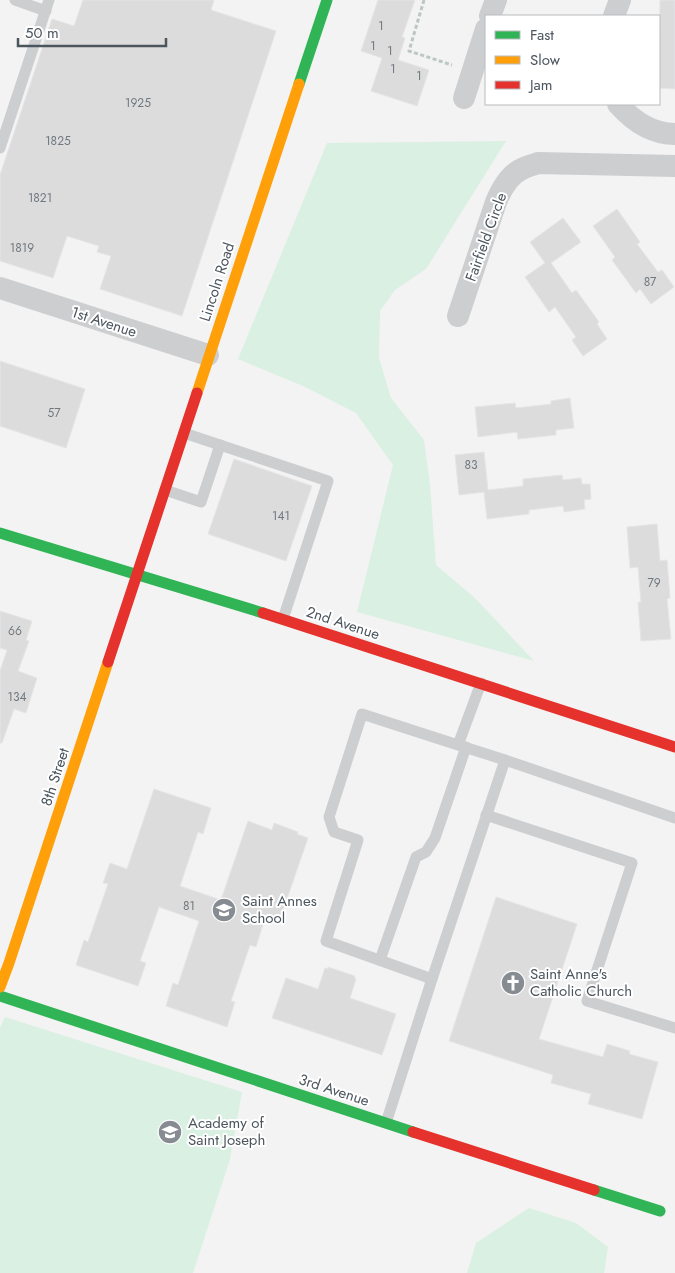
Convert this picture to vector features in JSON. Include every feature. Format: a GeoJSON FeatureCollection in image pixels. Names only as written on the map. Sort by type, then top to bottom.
{"type":"FeatureCollection","features":[{"type":"Feature","properties":{"kind":"street","name":"Lincoln Road"},"geometry":{"type":"LineString","coordinates":[[136,575],[327,0]]}},
{"type":"Feature","properties":{"kind":"street"},"geometry":{"type":"LineString","coordinates":[[490,15],[496,0]]}},
{"type":"Feature","properties":{"kind":"street"},"geometry":{"type":"LineString","coordinates":[[614,15],[620,0]]}},
{"type":"Feature","properties":{"kind":"street"},"geometry":{"type":"LineString","coordinates":[[464,98],[485,31]]}},
{"type":"Feature","properties":{"kind":"street"},"geometry":{"type":"LineString","coordinates":[[619,105],[626,114],[638,123],[652,130],[666,134],[675,134]]}},
{"type":"Feature","properties":{"kind":"street","name":"Fairfield Circle"},"geometry":{"type":"LineString","coordinates":[[458,316],[496,202],[509,180],[520,169],[538,163],[675,166]]}},
{"type":"Feature","properties":{"kind":"street","name":"1st Avenue"},"geometry":{"type":"LineString","coordinates":[[0,288],[208,355]]}},
{"type":"Feature","properties":{"kind":"street","name":"2nd Avenue"},"geometry":{"type":"LineString","coordinates":[[0,532],[283,619],[675,747]]}},
{"type":"Feature","properties":{"kind":"street","name":"8th Street"},"geometry":{"type":"LineString","coordinates":[[0,987],[10,963],[136,575]]}},
{"type":"Feature","properties":{"kind":"street","name":"3rd Avenue"},"geometry":{"type":"LineString","coordinates":[[0,996],[458,1147],[660,1211]]}},
{"type":"Feature","properties":{"kind":"lane"},"geometry":{"type":"LineString","coordinates":[[0,148],[48,5],[15,0]]}},
{"type":"Feature","properties":{"kind":"lane"},"geometry":{"type":"LineString","coordinates":[[184,433],[328,481],[283,619]]}},
{"type":"Feature","properties":{"kind":"lane"},"geometry":{"type":"LineString","coordinates":[[165,490],[201,502],[220,445]]}},
{"type":"Feature","properties":{"kind":"lane"},"geometry":{"type":"LineString","coordinates":[[380,960],[416,857],[426,852],[435,838],[481,683]]}},
{"type":"Feature","properties":{"kind":"lane"},"geometry":{"type":"LineString","coordinates":[[432,979],[326,941],[358,840],[334,832],[329,817],[362,714],[675,818]]}},
{"type":"Feature","properties":{"kind":"lane"},"geometry":{"type":"LineString","coordinates":[[386,1123],[505,760]]}},
{"type":"Feature","properties":{"kind":"lane"},"geometry":{"type":"LineString","coordinates":[[486,816],[632,863],[587,1001],[675,1028]]}},
{"type":"Feature","properties":{"kind":"path"},"geometry":{"type":"LineString","coordinates":[[424,0],[408,51],[472,71]]}},
{"type":"Feature","properties":{"kind":"green space"},"geometry":{"type":"Polygon","coordinates":[[[506,141],[426,269],[395,290],[380,311],[379,358],[391,398],[424,440],[430,485],[436,565],[475,598],[534,661],[357,612],[393,465],[356,413],[303,386],[238,359],[327,143],[506,141]]]}},
{"type":"Feature","properties":{"kind":"green space"},"geometry":{"type":"Polygon","coordinates":[[[5,1017],[242,1092],[230,1159],[193,1273],[0,1273],[0,1028],[5,1017]]]}},
{"type":"Feature","properties":{"kind":"green space"},"geometry":{"type":"Polygon","coordinates":[[[529,1208],[576,1223],[608,1247],[604,1273],[467,1273],[476,1243],[529,1208]]]}},
{"type":"Feature","properties":{"kind":"building"},"geometry":{"type":"Polygon","coordinates":[[[83,0],[214,0],[211,10],[276,31],[182,316],[100,289],[111,256],[97,252],[99,246],[67,236],[53,278],[0,261],[0,175],[52,19],[74,26],[83,0]]]}},
{"type":"Feature","properties":{"kind":"building"},"geometry":{"type":"Polygon","coordinates":[[[378,0],[415,0],[402,37],[405,38],[398,60],[429,70],[417,106],[371,91],[382,58],[361,51],[378,0]]]}},
{"type":"Feature","properties":{"kind":"building"},"geometry":{"type":"Polygon","coordinates":[[[660,0],[675,0],[675,89],[660,88],[660,0]]]}},
{"type":"Feature","properties":{"kind":"building"},"geometry":{"type":"Polygon","coordinates":[[[617,209],[640,242],[637,244],[658,272],[662,270],[674,287],[651,304],[640,289],[636,293],[612,260],[615,257],[593,226],[617,209]]]}},
{"type":"Feature","properties":{"kind":"building"},"geometry":{"type":"Polygon","coordinates":[[[563,218],[581,242],[551,263],[572,293],[576,290],[599,322],[597,324],[607,339],[583,356],[572,340],[576,337],[555,307],[549,312],[525,277],[545,263],[530,242],[563,218]]]}},
{"type":"Feature","properties":{"kind":"building"},"geometry":{"type":"Polygon","coordinates":[[[0,361],[85,389],[66,448],[0,426],[0,361]]]}},
{"type":"Feature","properties":{"kind":"building"},"geometry":{"type":"Polygon","coordinates":[[[570,398],[574,428],[556,430],[556,435],[518,439],[517,432],[478,437],[475,407],[515,403],[516,408],[551,404],[551,401],[570,398]]]}},
{"type":"Feature","properties":{"kind":"building"},"geometry":{"type":"Polygon","coordinates":[[[484,452],[488,490],[523,486],[523,479],[562,475],[563,480],[581,478],[582,484],[590,484],[591,499],[584,500],[585,509],[564,512],[563,506],[529,510],[529,514],[487,519],[484,492],[459,495],[455,455],[484,452]]]}},
{"type":"Feature","properties":{"kind":"building"},"geometry":{"type":"Polygon","coordinates":[[[234,459],[312,486],[286,561],[208,534],[234,459]]]}},
{"type":"Feature","properties":{"kind":"building"},"geometry":{"type":"Polygon","coordinates":[[[657,524],[660,561],[667,560],[670,598],[667,599],[671,639],[641,641],[638,602],[641,602],[638,567],[630,568],[627,527],[657,524]]]}},
{"type":"Feature","properties":{"kind":"building"},"geometry":{"type":"Polygon","coordinates":[[[0,611],[32,621],[26,640],[29,641],[18,671],[37,678],[26,713],[14,709],[2,743],[0,743],[0,671],[7,650],[0,648],[0,611]]]}},
{"type":"Feature","properties":{"kind":"building","name":"Saint Annes School"},"geometry":{"type":"Polygon","coordinates":[[[154,789],[211,808],[203,834],[198,832],[180,886],[221,900],[248,821],[272,830],[274,823],[308,838],[280,919],[266,914],[256,947],[250,945],[231,1001],[235,1002],[227,1027],[166,1006],[173,983],[178,985],[199,921],[159,907],[140,961],[146,963],[138,986],[76,965],[84,940],[88,942],[108,884],[103,883],[110,863],[127,869],[154,789]]]}},
{"type":"Feature","properties":{"kind":"building","name":"Saint Anne's Catholic Church"},"geometry":{"type":"Polygon","coordinates":[[[496,897],[577,924],[539,1039],[603,1057],[607,1044],[630,1051],[629,1054],[658,1062],[642,1119],[588,1104],[591,1094],[551,1083],[553,1075],[449,1041],[496,897]]]}},
{"type":"Feature","properties":{"kind":"building"},"geometry":{"type":"Polygon","coordinates":[[[328,967],[355,976],[354,978],[356,979],[350,998],[396,1014],[382,1055],[272,1018],[286,978],[318,989],[325,968],[328,969],[328,967]]]}},
{"type":"Feature","properties":{"kind":"traffic: fast"},"geometry":{"type":"LineString","coordinates":[[299,84],[327,0]]}},
{"type":"Feature","properties":{"kind":"traffic: fast"},"geometry":{"type":"LineString","coordinates":[[0,533],[263,613]]}},
{"type":"Feature","properties":{"kind":"traffic: fast"},"geometry":{"type":"LineString","coordinates":[[0,996],[413,1132]]}},
{"type":"Feature","properties":{"kind":"traffic: fast"},"geometry":{"type":"LineString","coordinates":[[594,1190],[660,1211]]}},
{"type":"Feature","properties":{"kind":"traffic: slow"},"geometry":{"type":"LineString","coordinates":[[197,393],[299,84]]}},
{"type":"Feature","properties":{"kind":"traffic: slow"},"geometry":{"type":"LineString","coordinates":[[0,987],[108,662]]}},
{"type":"Feature","properties":{"kind":"traffic: jam"},"geometry":{"type":"LineString","coordinates":[[108,662],[197,393]]}},
{"type":"Feature","properties":{"kind":"traffic: jam"},"geometry":{"type":"LineString","coordinates":[[263,613],[675,747]]}},
{"type":"Feature","properties":{"kind":"traffic: jam"},"geometry":{"type":"LineString","coordinates":[[413,1132],[594,1190]]}},
{"type":"Feature","properties":{"kind":"place","name":"Saint Annes School"},"geometry":{"type":"Point","coordinates":[224,910]}},
{"type":"Feature","properties":{"kind":"place","name":"Saint Anne's Catholic Church"},"geometry":{"type":"Point","coordinates":[513,983]}},
{"type":"Feature","properties":{"kind":"place","name":"Academy of Saint Joseph"},"geometry":{"type":"Point","coordinates":[170,1132]}}]}
